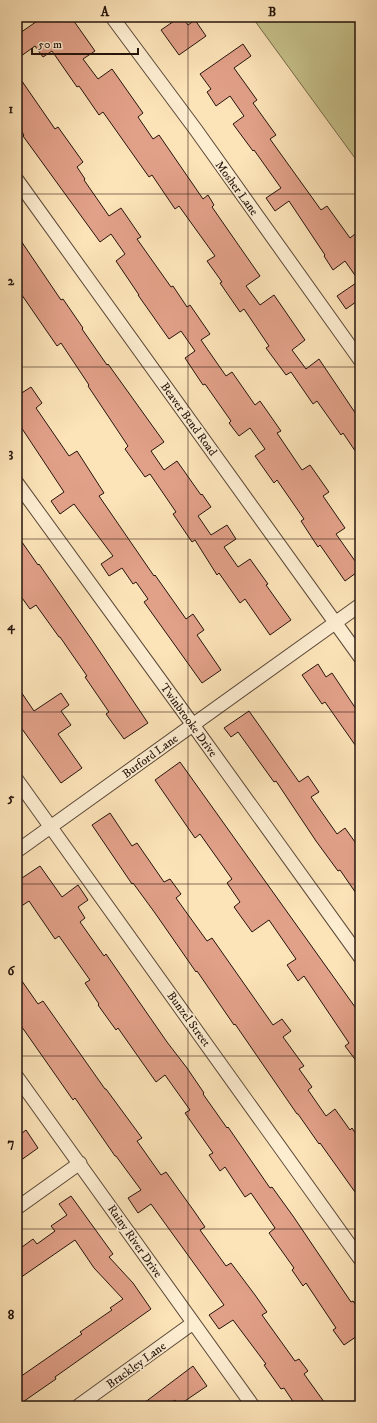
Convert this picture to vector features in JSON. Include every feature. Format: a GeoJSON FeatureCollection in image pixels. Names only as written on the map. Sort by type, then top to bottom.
{"type":"FeatureCollection","features":[{"type":"Feature","properties":{"kind":"street","name":"Mosher Lane"},"geometry":{"type":"LineString","coordinates":[[112,17],[196,130],[360,360]]}},
{"type":"Feature","properties":{"kind":"street","name":"Beaver Bend Road"},"geometry":{"type":"LineString","coordinates":[[17,180],[360,658]]}},
{"type":"Feature","properties":{"kind":"street","name":"Twinbrooke Drive"},"geometry":{"type":"LineString","coordinates":[[17,483],[360,957]]}},
{"type":"Feature","properties":{"kind":"street","name":"Burford Lane"},"geometry":{"type":"LineString","coordinates":[[17,851],[360,605]]}},
{"type":"Feature","properties":{"kind":"street","name":"Bunzel Street"},"geometry":{"type":"LineString","coordinates":[[17,780],[360,1259]]}},
{"type":"Feature","properties":{"kind":"street","name":"Rainy River Drive"},"geometry":{"type":"LineString","coordinates":[[17,1077],[253,1406]]}},
{"type":"Feature","properties":{"kind":"street"},"geometry":{"type":"LineString","coordinates":[[17,1208],[80,1163]]}},
{"type":"Feature","properties":{"kind":"street","name":"Brackley Lane"},"geometry":{"type":"LineString","coordinates":[[78,1406],[193,1323]]}},
{"type":"Feature","properties":{"kind":"shaded area"},"geometry":{"type":"Polygon","coordinates":[[[252,17],[360,17],[360,165],[252,17]]]}},
{"type":"Feature","properties":{"kind":"building"},"geometry":{"type":"Polygon","coordinates":[[[43,17],[71,17],[95,51],[83,59],[98,79],[112,69],[143,113],[138,117],[153,139],[159,135],[203,199],[208,195],[214,205],[212,207],[260,276],[246,286],[260,305],[274,295],[305,340],[292,350],[306,369],[319,359],[360,420],[360,458],[343,433],[341,435],[317,401],[313,404],[291,372],[286,375],[266,348],[269,346],[244,309],[240,312],[220,283],[222,282],[207,261],[215,256],[179,206],[175,209],[152,175],[149,177],[103,112],[99,115],[52,51],[43,57],[35,46],[17,59],[17,35],[43,17]]]}},
{"type":"Feature","properties":{"kind":"building"},"geometry":{"type":"Polygon","coordinates":[[[182,17],[188,25],[195,20],[206,36],[179,55],[161,30],[182,17]]]}},
{"type":"Feature","properties":{"kind":"building"},"geometry":{"type":"Polygon","coordinates":[[[243,44],[251,56],[234,68],[257,100],[253,103],[276,135],[270,139],[321,210],[327,206],[350,238],[355,234],[360,241],[360,299],[346,309],[337,296],[359,281],[345,261],[333,270],[324,256],[325,255],[289,201],[275,211],[266,198],[281,188],[233,124],[244,116],[230,96],[216,106],[207,92],[211,89],[200,74],[243,44]]]}},
{"type":"Feature","properties":{"kind":"building"},"geometry":{"type":"Polygon","coordinates":[[[17,74],[55,129],[58,127],[83,162],[77,167],[85,179],[84,180],[109,216],[121,208],[141,237],[137,239],[171,287],[173,286],[187,307],[190,305],[210,334],[201,340],[226,376],[232,372],[255,405],[260,401],[281,431],[277,433],[302,470],[310,465],[329,492],[323,496],[345,528],[336,534],[360,568],[360,570],[345,581],[320,545],[318,547],[301,521],[304,519],[277,480],[274,483],[255,456],[265,449],[250,428],[239,436],[229,423],[231,421],[205,384],[203,385],[185,358],[195,351],[181,331],[169,339],[138,295],[116,261],[125,254],[111,234],[100,242],[23,136],[24,135],[17,125],[17,74]]]}},
{"type":"Feature","properties":{"kind":"building"},"geometry":{"type":"Polygon","coordinates":[[[17,235],[61,300],[63,299],[107,365],[108,364],[164,442],[151,451],[164,470],[177,461],[211,507],[198,516],[211,535],[227,525],[236,539],[224,547],[238,567],[250,559],[268,584],[266,585],[291,620],[270,635],[245,599],[240,603],[219,573],[217,575],[195,540],[192,542],[173,514],[176,512],[150,474],[145,477],[125,449],[128,446],[61,343],[57,346],[17,288],[17,235]]]}},
{"type":"Feature","properties":{"kind":"building"},"geometry":{"type":"Polygon","coordinates":[[[31,387],[42,403],[36,408],[69,456],[77,451],[104,493],[99,496],[154,576],[155,575],[186,619],[193,614],[204,630],[197,635],[221,670],[202,683],[144,602],[148,599],[136,582],[133,584],[122,568],[109,576],[101,564],[113,556],[74,504],[60,514],[51,501],[64,492],[17,421],[17,396],[31,387]]]}},
{"type":"Feature","properties":{"kind":"building"},"geometry":{"type":"Polygon","coordinates":[[[17,535],[92,640],[148,723],[124,739],[106,714],[109,712],[85,677],[87,676],[60,637],[36,605],[30,609],[17,591],[17,535]]]}},
{"type":"Feature","properties":{"kind":"building"},"geometry":{"type":"Polygon","coordinates":[[[318,664],[326,677],[332,673],[360,715],[360,752],[325,702],[322,704],[302,675],[318,664]]]}},
{"type":"Feature","properties":{"kind":"building"},"geometry":{"type":"Polygon","coordinates":[[[17,686],[34,711],[61,693],[69,705],[61,711],[71,725],[58,734],[82,768],[61,783],[17,722],[17,686]]]}},
{"type":"Feature","properties":{"kind":"building"},"geometry":{"type":"Polygon","coordinates":[[[249,711],[299,782],[308,776],[319,792],[311,797],[337,834],[345,828],[360,849],[360,899],[340,870],[338,871],[316,841],[276,781],[274,782],[238,732],[231,737],[224,728],[249,711]]]}},
{"type":"Feature","properties":{"kind":"building"},"geometry":{"type":"Polygon","coordinates":[[[180,762],[360,1014],[360,1066],[345,1046],[349,1043],[304,976],[298,981],[287,965],[296,959],[269,920],[252,932],[234,907],[240,902],[227,883],[232,879],[200,834],[195,838],[155,780],[180,762]]]}},
{"type":"Feature","properties":{"kind":"building"},"geometry":{"type":"Polygon","coordinates":[[[110,813],[132,846],[137,843],[164,882],[170,879],[181,894],[176,898],[207,941],[212,938],[273,1025],[282,1019],[291,1031],[283,1037],[304,1066],[299,1069],[312,1087],[308,1090],[326,1116],[335,1109],[350,1130],[352,1128],[360,1140],[360,1199],[320,1143],[319,1144],[297,1114],[197,971],[196,972],[133,883],[132,884],[92,825],[110,813]]]}},
{"type":"Feature","properties":{"kind":"building"},"geometry":{"type":"Polygon","coordinates":[[[40,866],[62,897],[78,885],[88,900],[78,907],[85,918],[80,922],[104,956],[106,954],[167,1042],[187,1068],[227,1128],[228,1127],[270,1188],[272,1187],[293,1216],[351,1302],[353,1301],[360,1311],[360,1334],[344,1345],[333,1330],[336,1328],[306,1283],[303,1286],[292,1270],[294,1268],[269,1233],[275,1228],[251,1193],[245,1197],[225,1167],[220,1171],[209,1155],[213,1153],[185,1113],[190,1110],[165,1075],[156,1082],[118,1028],[116,1030],[98,1005],[99,1004],[85,983],[90,980],[59,936],[55,939],[29,901],[17,909],[17,889],[22,885],[19,880],[40,866]]]}},
{"type":"Feature","properties":{"kind":"building"},"geometry":{"type":"Polygon","coordinates":[[[17,974],[38,1004],[43,1001],[105,1089],[142,1138],[137,1141],[161,1175],[166,1172],[194,1211],[205,1227],[200,1230],[226,1266],[231,1263],[255,1295],[267,1312],[262,1315],[295,1361],[299,1359],[308,1371],[304,1374],[327,1406],[296,1406],[284,1388],[281,1389],[264,1365],[266,1364],[233,1320],[219,1329],[209,1315],[224,1305],[151,1204],[138,1213],[128,1198],[141,1190],[115,1156],[75,1098],[73,1100],[17,1020],[17,974]]]}},
{"type":"Feature","properties":{"kind":"building"},"geometry":{"type":"Polygon","coordinates":[[[26,1130],[38,1148],[17,1163],[17,1137],[26,1130]]]}},
{"type":"Feature","properties":{"kind":"building"},"geometry":{"type":"Polygon","coordinates":[[[71,1196],[113,1254],[109,1257],[133,1283],[151,1309],[55,1377],[56,1379],[17,1406],[17,1379],[82,1334],[80,1332],[112,1310],[110,1308],[123,1299],[94,1268],[75,1240],[17,1280],[17,1258],[21,1255],[18,1250],[33,1239],[37,1244],[55,1231],[51,1226],[67,1215],[59,1204],[71,1196]]]}},
{"type":"Feature","properties":{"kind":"building"},"geometry":{"type":"Polygon","coordinates":[[[193,1366],[207,1386],[179,1405],[175,1400],[166,1406],[140,1406],[193,1366]]]}}]}
